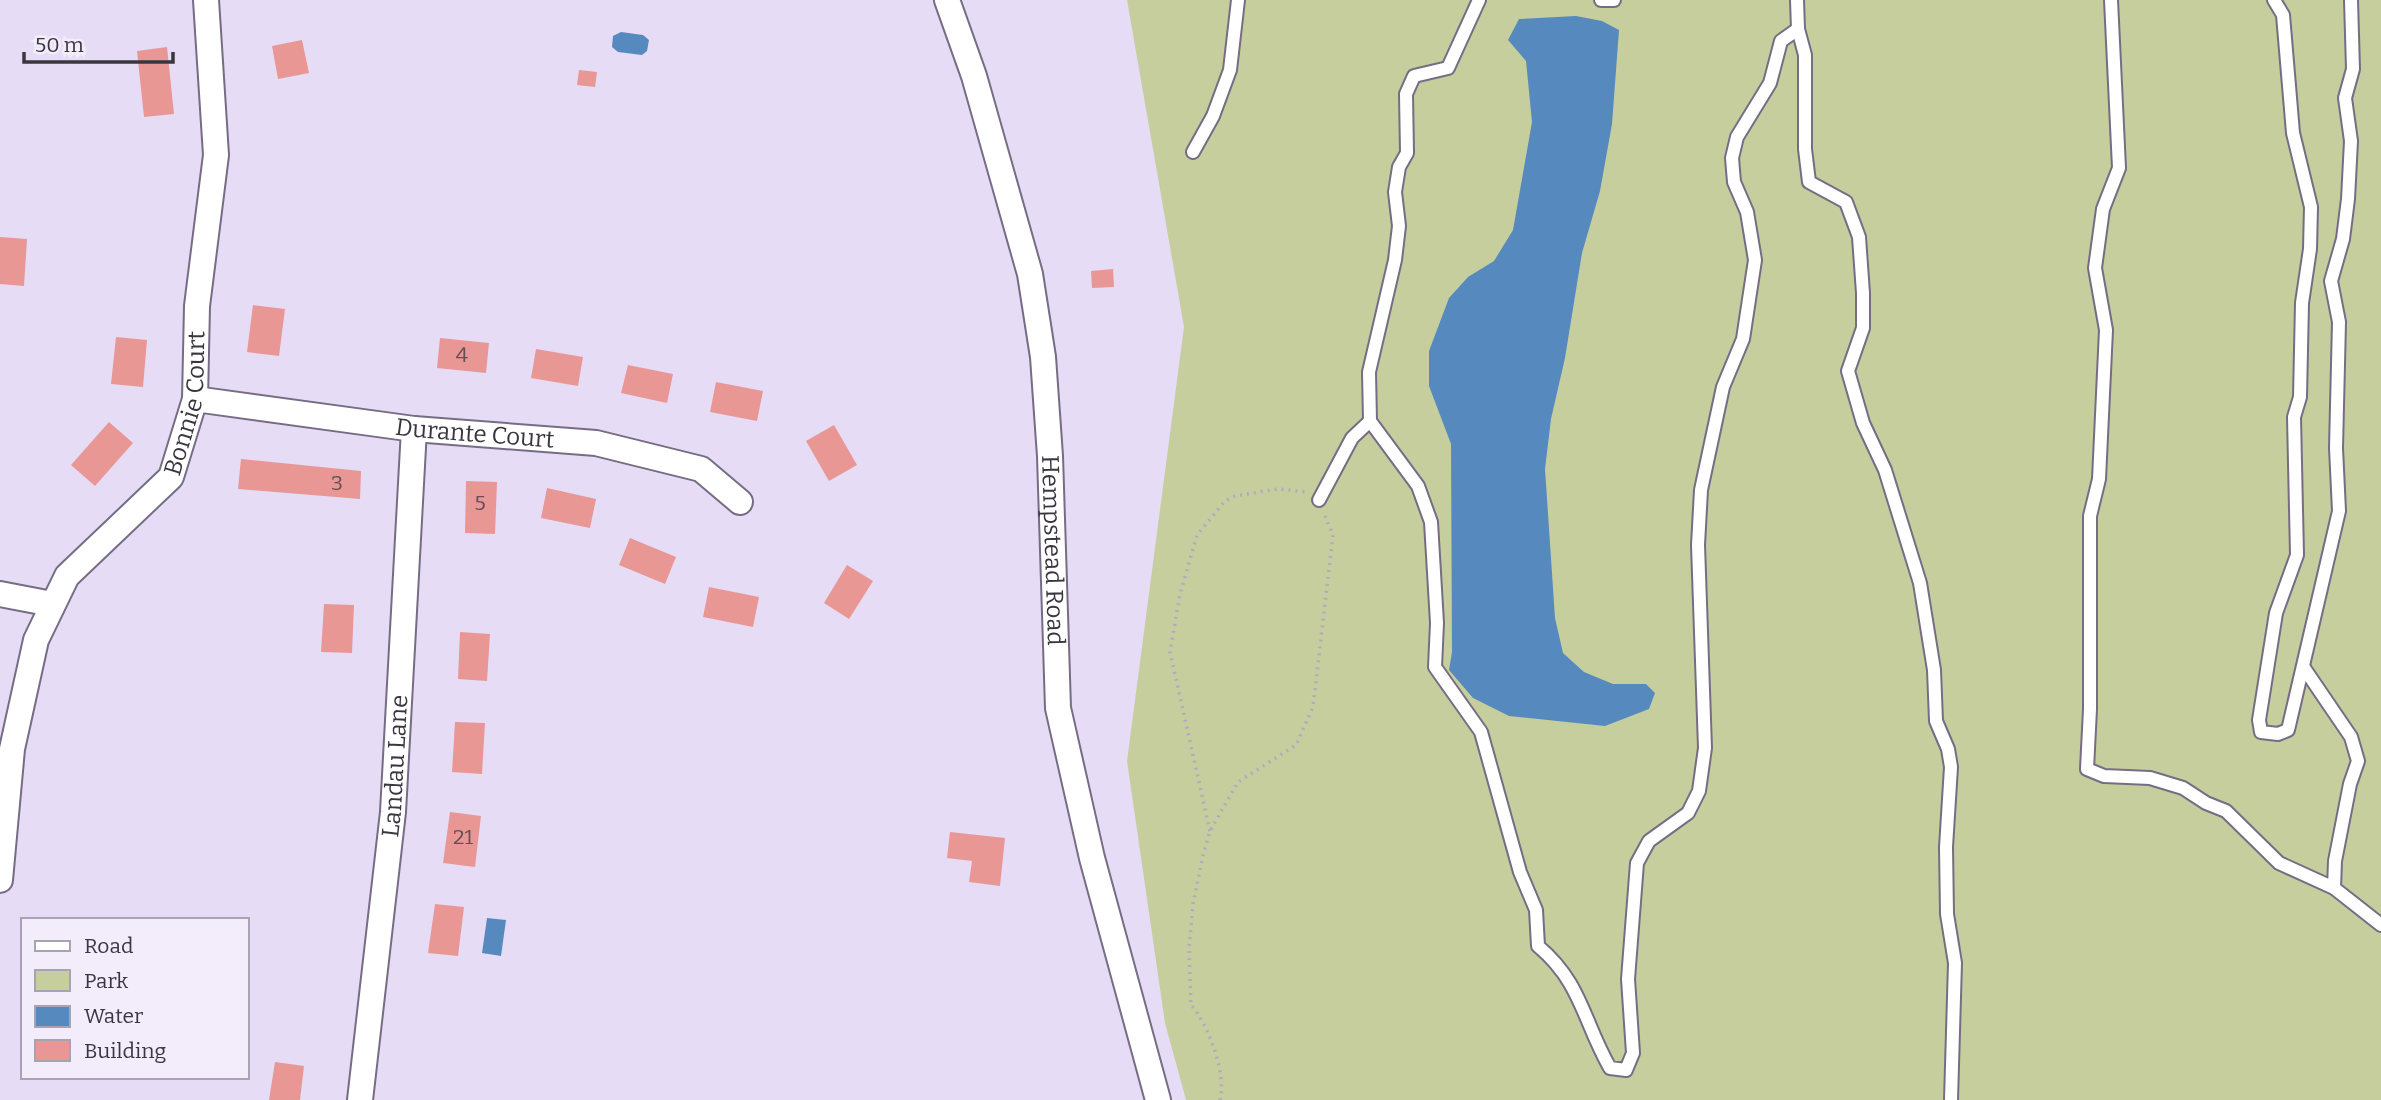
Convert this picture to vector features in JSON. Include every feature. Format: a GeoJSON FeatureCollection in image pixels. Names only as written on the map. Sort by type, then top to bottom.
{"type":"FeatureCollection","features":[{"type":"Feature","properties":{"kind":"street","name":"Bonnie Court"},"geometry":{"type":"LineString","coordinates":[[0,880],[6,749],[36,640],[67,576],[172,477],[195,399],[197,306],[216,155],[206,0]]}},
{"type":"Feature","properties":{"kind":"street","name":"Hempstead Road"},"geometry":{"type":"LineString","coordinates":[[947,0],[974,76],[1032,284],[1043,357],[1058,708],[1091,858],[1158,1100]]}},
{"type":"Feature","properties":{"kind":"street","name":"Durante Court"},"geometry":{"type":"LineString","coordinates":[[195,399],[414,429],[596,443],[701,469],[740,502]]}},
{"type":"Feature","properties":{"kind":"street","name":"Landau Lane"},"geometry":{"type":"LineString","coordinates":[[360,1100],[393,812],[414,429]]}},
{"type":"Feature","properties":{"kind":"street"},"geometry":{"type":"LineString","coordinates":[[0,594],[52,604]]}},
{"type":"Feature","properties":{"kind":"lane"},"geometry":{"type":"LineString","coordinates":[[1193,152],[1213,116],[1230,70],[1238,0]]}},
{"type":"Feature","properties":{"kind":"lane"},"geometry":{"type":"LineString","coordinates":[[1479,0],[1448,68],[1414,76],[1406,94],[1407,153],[1399,167],[1395,192],[1399,226],[1395,260],[1369,372],[1370,421],[1418,486],[1431,522],[1437,623],[1434,667],[1481,732],[1520,872],[1535,910],[1538,946],[1559,963],[1574,988],[1610,1068],[1626,1070],[1633,1054],[1628,979],[1637,863],[1649,841],[1688,813],[1699,791],[1705,748],[1698,545],[1701,490],[1723,387],[1743,338],[1755,260],[1747,212],[1734,182],[1732,158],[1737,137],[1770,83],[1781,41],[1798,29]]}},
{"type":"Feature","properties":{"kind":"lane"},"geometry":{"type":"LineString","coordinates":[[1601,0],[1614,0]]}},
{"type":"Feature","properties":{"kind":"lane"},"geometry":{"type":"LineString","coordinates":[[1797,0],[1798,29],[1805,55],[1805,149],[1809,182],[1846,202],[1859,237],[1863,328],[1848,371],[1863,423],[1885,470],[1920,583],[1934,670],[1936,722],[1950,758],[1947,900],[1955,963],[1951,1100]]}},
{"type":"Feature","properties":{"kind":"lane"},"geometry":{"type":"LineString","coordinates":[[2112,0],[2119,168],[2103,209],[2095,268],[2106,330],[2099,479],[2090,516],[2087,769],[2104,776],[2150,778],[2183,788],[2225,811],[2279,863],[2334,888],[2381,925]]}},
{"type":"Feature","properties":{"kind":"lane"},"geometry":{"type":"LineString","coordinates":[[2274,0],[2283,15],[2293,133],[2311,207],[2310,249],[2302,303],[2300,397],[2294,417],[2297,555],[2276,613],[2259,720],[2261,732],[2278,734],[2288,730],[2339,511],[2336,448],[2339,322],[2331,281],[2343,239],[2348,199],[2351,141],[2345,98],[2353,69],[2351,0]]}},
{"type":"Feature","properties":{"kind":"lane"},"geometry":{"type":"LineString","coordinates":[[1319,500],[1352,438],[1370,421]]}},
{"type":"Feature","properties":{"kind":"lane"},"geometry":{"type":"LineString","coordinates":[[2304,668],[2351,737],[2358,761],[2350,784],[2335,861],[2334,888]]}},
{"type":"Feature","properties":{"kind":"path"},"geometry":{"type":"LineString","coordinates":[[1210,831],[1170,652],[1180,594],[1197,535],[1225,501],[1235,496],[1278,489],[1306,491],[1319,500],[1333,535],[1313,707],[1296,745],[1238,782],[1210,831],[1192,904],[1189,949],[1191,1005],[1204,1019],[1208,1032],[1223,1090],[1220,1100]]}},
{"type":"Feature","properties":{"kind":"green space"},"geometry":{"type":"Polygon","coordinates":[[[1127,0],[2381,0],[2381,1100],[1186,1100],[1165,1023],[1127,761],[1184,327],[1127,0]]]}},
{"type":"Feature","properties":{"kind":"water"},"geometry":{"type":"Polygon","coordinates":[[[1576,16],[1602,21],[1619,30],[1612,124],[1600,191],[1582,253],[1565,358],[1551,419],[1545,469],[1555,618],[1563,653],[1584,672],[1613,684],[1646,684],[1655,693],[1649,709],[1605,726],[1509,716],[1473,698],[1449,670],[1452,652],[1451,444],[1429,386],[1429,351],[1449,298],[1468,277],[1494,261],[1513,230],[1532,122],[1526,61],[1508,40],[1519,19],[1576,16]]]}},
{"type":"Feature","properties":{"kind":"water"},"geometry":{"type":"Polygon","coordinates":[[[621,32],[643,35],[649,40],[647,51],[642,55],[618,52],[612,47],[613,36],[621,32]]]}},
{"type":"Feature","properties":{"kind":"water"},"geometry":{"type":"Polygon","coordinates":[[[487,918],[506,920],[501,956],[482,953],[487,918]]]}},
{"type":"Feature","properties":{"kind":"building"},"geometry":{"type":"Polygon","coordinates":[[[302,40],[309,73],[278,79],[272,46],[302,40]]]}},
{"type":"Feature","properties":{"kind":"building"},"geometry":{"type":"Polygon","coordinates":[[[167,47],[174,114],[144,117],[137,51],[167,47]]]}},
{"type":"Feature","properties":{"kind":"building"},"geometry":{"type":"Polygon","coordinates":[[[579,70],[597,72],[595,87],[577,85],[579,70]]]}},
{"type":"Feature","properties":{"kind":"building"},"geometry":{"type":"Polygon","coordinates":[[[0,237],[27,239],[24,286],[0,284],[0,237]]]}},
{"type":"Feature","properties":{"kind":"building"},"geometry":{"type":"Polygon","coordinates":[[[1113,269],[1114,287],[1092,288],[1091,271],[1113,269]]]}},
{"type":"Feature","properties":{"kind":"building"},"geometry":{"type":"Polygon","coordinates":[[[253,305],[285,309],[279,356],[247,352],[253,305]]]}},
{"type":"Feature","properties":{"kind":"building"},"geometry":{"type":"Polygon","coordinates":[[[116,337],[147,340],[143,387],[111,384],[116,337]]]}},
{"type":"Feature","properties":{"kind":"building"},"geometry":{"type":"Polygon","coordinates":[[[440,338],[489,343],[486,373],[437,368],[440,338]]]}},
{"type":"Feature","properties":{"kind":"building"},"geometry":{"type":"Polygon","coordinates":[[[536,349],[583,357],[578,386],[531,378],[536,349]]]}},
{"type":"Feature","properties":{"kind":"building"},"geometry":{"type":"Polygon","coordinates":[[[628,365],[673,374],[667,403],[621,393],[628,365]]]}},
{"type":"Feature","properties":{"kind":"building"},"geometry":{"type":"Polygon","coordinates":[[[716,382],[763,391],[757,421],[710,412],[716,382]]]}},
{"type":"Feature","properties":{"kind":"building"},"geometry":{"type":"Polygon","coordinates":[[[109,422],[133,443],[95,486],[71,465],[109,422]]]}},
{"type":"Feature","properties":{"kind":"building"},"geometry":{"type":"Polygon","coordinates":[[[834,425],[857,465],[829,481],[806,441],[834,425]]]}},
{"type":"Feature","properties":{"kind":"building"},"geometry":{"type":"Polygon","coordinates":[[[241,459],[361,471],[360,499],[238,489],[241,459]]]}},
{"type":"Feature","properties":{"kind":"building"},"geometry":{"type":"Polygon","coordinates":[[[466,481],[497,482],[495,534],[465,533],[466,481]]]}},
{"type":"Feature","properties":{"kind":"building"},"geometry":{"type":"Polygon","coordinates":[[[547,488],[596,499],[590,528],[541,518],[547,488]]]}},
{"type":"Feature","properties":{"kind":"building"},"geometry":{"type":"Polygon","coordinates":[[[630,538],[676,557],[665,584],[619,565],[630,538]]]}},
{"type":"Feature","properties":{"kind":"building"},"geometry":{"type":"Polygon","coordinates":[[[847,565],[873,581],[849,619],[824,603],[847,565]]]}},
{"type":"Feature","properties":{"kind":"building"},"geometry":{"type":"Polygon","coordinates":[[[709,587],[759,597],[753,627],[703,617],[709,587]]]}},
{"type":"Feature","properties":{"kind":"building"},"geometry":{"type":"Polygon","coordinates":[[[324,604],[354,605],[352,653],[321,652],[324,604]]]}},
{"type":"Feature","properties":{"kind":"building"},"geometry":{"type":"Polygon","coordinates":[[[460,632],[490,634],[487,681],[458,679],[460,632]]]}},
{"type":"Feature","properties":{"kind":"building"},"geometry":{"type":"Polygon","coordinates":[[[455,722],[485,723],[482,774],[452,772],[455,722]]]}},
{"type":"Feature","properties":{"kind":"building"},"geometry":{"type":"Polygon","coordinates":[[[450,812],[481,816],[475,867],[443,863],[450,812]]]}},
{"type":"Feature","properties":{"kind":"building"},"geometry":{"type":"Polygon","coordinates":[[[950,832],[1005,838],[1000,886],[969,882],[972,861],[947,858],[950,832]]]}},
{"type":"Feature","properties":{"kind":"building"},"geometry":{"type":"Polygon","coordinates":[[[435,904],[464,907],[458,956],[428,953],[435,904]]]}},
{"type":"Feature","properties":{"kind":"building"},"geometry":{"type":"Polygon","coordinates":[[[275,1062],[304,1066],[300,1100],[269,1100],[275,1062]]]}}]}
